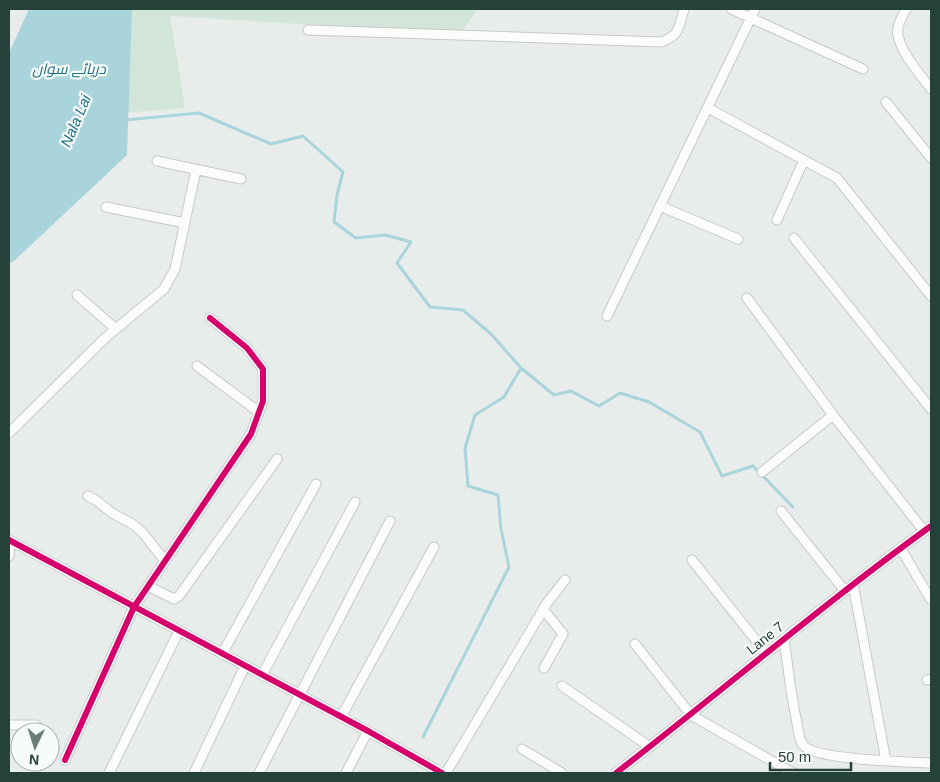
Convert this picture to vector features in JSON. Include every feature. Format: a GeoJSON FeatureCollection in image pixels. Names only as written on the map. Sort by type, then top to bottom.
{"type":"FeatureCollection","features":[{"type":"Feature","properties":{"kind":"street"},"geometry":{"type":"LineString","coordinates":[[308,30],[661,42],[674,36],[678,31],[684,9]]}},
{"type":"Feature","properties":{"kind":"street"},"geometry":{"type":"LineString","coordinates":[[731,9],[863,69]]}},
{"type":"Feature","properties":{"kind":"street"},"geometry":{"type":"LineString","coordinates":[[607,316],[756,9]]}},
{"type":"Feature","properties":{"kind":"street"},"geometry":{"type":"LineString","coordinates":[[906,9],[901,18],[897,34],[910,61],[931,88]]}},
{"type":"Feature","properties":{"kind":"street"},"geometry":{"type":"LineString","coordinates":[[886,102],[931,158]]}},
{"type":"Feature","properties":{"kind":"street"},"geometry":{"type":"LineString","coordinates":[[708,108],[837,178],[931,296]]}},
{"type":"Feature","properties":{"kind":"street"},"geometry":{"type":"LineString","coordinates":[[777,220],[804,160]]}},
{"type":"Feature","properties":{"kind":"street"},"geometry":{"type":"LineString","coordinates":[[157,162],[241,179]]}},
{"type":"Feature","properties":{"kind":"street"},"geometry":{"type":"LineString","coordinates":[[9,433],[116,329],[164,289],[175,269],[196,170]]}},
{"type":"Feature","properties":{"kind":"street"},"geometry":{"type":"LineString","coordinates":[[660,206],[738,239]]}},
{"type":"Feature","properties":{"kind":"street"},"geometry":{"type":"LineString","coordinates":[[106,207],[185,223]]}},
{"type":"Feature","properties":{"kind":"street"},"geometry":{"type":"LineString","coordinates":[[794,238],[931,409]]}},
{"type":"Feature","properties":{"kind":"street"},"geometry":{"type":"LineString","coordinates":[[77,295],[116,329]]}},
{"type":"Feature","properties":{"kind":"street"},"geometry":{"type":"LineString","coordinates":[[747,298],[833,414],[928,529]]}},
{"type":"Feature","properties":{"kind":"street"},"geometry":{"type":"LineString","coordinates":[[65,760],[134,607],[251,434],[263,401],[263,368],[247,348],[210,318]]}},
{"type":"Feature","properties":{"kind":"street"},"geometry":{"type":"LineString","coordinates":[[196,366],[259,412]]}},
{"type":"Feature","properties":{"kind":"street"},"geometry":{"type":"LineString","coordinates":[[762,472],[833,414]]}},
{"type":"Feature","properties":{"kind":"street"},"geometry":{"type":"LineString","coordinates":[[148,586],[174,599],[179,596],[277,459]]}},
{"type":"Feature","properties":{"kind":"street"},"geometry":{"type":"LineString","coordinates":[[222,654],[316,484]]}},
{"type":"Feature","properties":{"kind":"street"},"geometry":{"type":"LineString","coordinates":[[88,496],[112,513],[134,525],[165,561]]}},
{"type":"Feature","properties":{"kind":"street"},"geometry":{"type":"LineString","coordinates":[[262,675],[355,502]]}},
{"type":"Feature","properties":{"kind":"street"},"geometry":{"type":"LineString","coordinates":[[781,511],[845,591]]}},
{"type":"Feature","properties":{"kind":"street"},"geometry":{"type":"LineString","coordinates":[[259,773],[390,521]]}},
{"type":"Feature","properties":{"kind":"street","name":"Lane 7"},"geometry":{"type":"LineString","coordinates":[[616,773],[692,715],[853,584],[928,529]]}},
{"type":"Feature","properties":{"kind":"street"},"geometry":{"type":"LineString","coordinates":[[9,556],[10,541],[444,773],[543,609],[565,580]]}},
{"type":"Feature","properties":{"kind":"street"},"geometry":{"type":"LineString","coordinates":[[341,717],[434,547]]}},
{"type":"Feature","properties":{"kind":"street"},"geometry":{"type":"LineString","coordinates":[[901,549],[931,600]]}},
{"type":"Feature","properties":{"kind":"street"},"geometry":{"type":"LineString","coordinates":[[692,560],[766,653]]}},
{"type":"Feature","properties":{"kind":"street"},"geometry":{"type":"LineString","coordinates":[[853,584],[886,761]]}},
{"type":"Feature","properties":{"kind":"street"},"geometry":{"type":"LineString","coordinates":[[543,609],[563,634],[544,668]]}},
{"type":"Feature","properties":{"kind":"street"},"geometry":{"type":"LineString","coordinates":[[109,773],[179,631]]}},
{"type":"Feature","properties":{"kind":"street"},"geometry":{"type":"LineString","coordinates":[[784,639],[792,699],[800,740],[804,747],[815,752],[837,756],[931,763]]}},
{"type":"Feature","properties":{"kind":"street"},"geometry":{"type":"LineString","coordinates":[[635,644],[692,715],[793,773]]}},
{"type":"Feature","properties":{"kind":"street"},"geometry":{"type":"LineString","coordinates":[[194,773],[245,666]]}},
{"type":"Feature","properties":{"kind":"street"},"geometry":{"type":"LineString","coordinates":[[562,686],[650,747]]}},
{"type":"Feature","properties":{"kind":"street"},"geometry":{"type":"LineString","coordinates":[[346,773],[368,731]]}},
{"type":"Feature","properties":{"kind":"street"},"geometry":{"type":"LineString","coordinates":[[522,749],[562,773]]}},
{"type":"Feature","properties":{"kind":"green space"},"geometry":{"type":"Polygon","coordinates":[[[111,9],[478,9],[459,34],[170,16],[185,108],[120,113],[111,9]]]}},
{"type":"Feature","properties":{"kind":"water","name":"دریائے سواں"},"geometry":{"type":"Polygon","coordinates":[[[29,9],[132,9],[127,155],[9,264],[9,53],[29,9]]]}},
{"type":"Feature","properties":{"kind":"waterway"},"geometry":{"type":"LineString","coordinates":[[125,120],[199,113],[271,144],[303,136],[343,172],[337,195],[334,222],[356,238],[385,235],[411,242],[397,263],[430,307],[463,310],[491,334],[521,368],[504,397],[475,415],[465,448],[468,486],[498,495],[501,529],[509,567],[423,737]]}},
{"type":"Feature","properties":{"kind":"waterway"},"geometry":{"type":"LineString","coordinates":[[521,368],[554,395],[571,391],[599,406],[620,393],[649,402],[700,432],[722,476],[753,466],[793,507]]}},
{"type":"Feature","properties":{"kind":"cycle path"},"geometry":{"type":"LineString","coordinates":[[65,760],[134,607],[251,434],[263,401],[263,369],[247,348],[210,318]]}},
{"type":"Feature","properties":{"kind":"cycle path"},"geometry":{"type":"LineString","coordinates":[[616,773],[851,586],[931,526]]}},
{"type":"Feature","properties":{"kind":"cycle path"},"geometry":{"type":"LineString","coordinates":[[9,540],[368,731],[442,773]]}},
{"type":"Feature","properties":{"kind":"water label","name":"Nala Lai"},"geometry":{"type":"Point","coordinates":[76,121]}}]}
